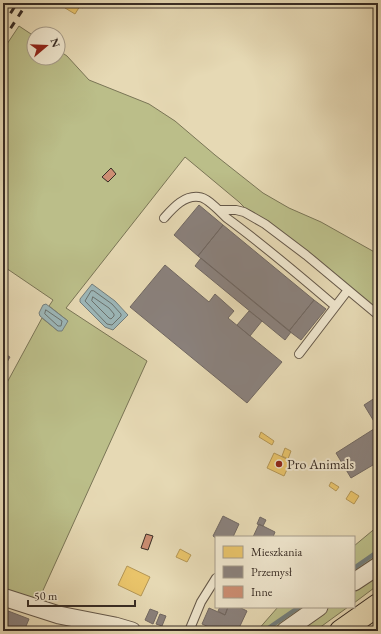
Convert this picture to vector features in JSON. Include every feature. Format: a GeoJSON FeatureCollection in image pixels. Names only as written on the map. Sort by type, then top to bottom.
{"type":"FeatureCollection","features":[{"type":"Feature","properties":{"kind":"highway"},"geometry":{"type":"LineString","coordinates":[[341,631],[378,605]]}},
{"type":"Feature","properties":{"kind":"street"},"geometry":{"type":"LineString","coordinates":[[355,581],[378,566]]}},
{"type":"Feature","properties":{"kind":"street"},"geometry":{"type":"LineString","coordinates":[[3,597],[59,615],[115,626],[132,631]]}},
{"type":"Feature","properties":{"kind":"street"},"geometry":{"type":"LineString","coordinates":[[285,631],[318,608]]}},
{"type":"Feature","properties":{"kind":"lane"},"geometry":{"type":"LineString","coordinates":[[164,218],[183,201],[194,196],[202,197],[246,230],[335,306]]}},
{"type":"Feature","properties":{"kind":"lane"},"geometry":{"type":"LineString","coordinates":[[219,210],[236,210],[254,217],[279,234],[378,314]]}},
{"type":"Feature","properties":{"kind":"lane"},"geometry":{"type":"LineString","coordinates":[[299,354],[348,290]]}},
{"type":"Feature","properties":{"kind":"lane"},"geometry":{"type":"LineString","coordinates":[[189,631],[201,602],[215,580]]}},
{"type":"Feature","properties":{"kind":"green space"},"geometry":{"type":"Polygon","coordinates":[[[19,26],[26,31],[26,66],[66,66],[66,55],[89,80],[149,104],[175,121],[263,193],[289,208],[321,222],[378,254],[378,315],[254,217],[239,202],[185,157],[66,308],[147,361],[35,608],[3,597],[3,390],[42,318],[58,331],[68,321],[49,306],[53,300],[3,266],[3,50],[19,26]]]}},
{"type":"Feature","properties":{"kind":"green space"},"geometry":{"type":"Polygon","coordinates":[[[378,526],[378,585],[355,602],[355,545],[378,526]]]}},
{"type":"Feature","properties":{"kind":"green space"},"geometry":{"type":"Polygon","coordinates":[[[277,608],[347,608],[315,631],[257,631],[277,608]]]}},
{"type":"Feature","properties":{"kind":"water"},"geometry":{"type":"Polygon","coordinates":[[[92,284],[115,301],[128,315],[113,330],[105,327],[80,302],[80,299],[92,284]]]}},
{"type":"Feature","properties":{"kind":"water"},"geometry":{"type":"Polygon","coordinates":[[[46,304],[68,321],[62,331],[58,331],[40,316],[39,313],[43,305],[46,304]]]}},
{"type":"Feature","properties":{"kind":"building: Mieszkania"},"geometry":{"type":"Polygon","coordinates":[[[68,3],[86,3],[83,8],[80,6],[75,14],[65,8],[68,3]]]}},
{"type":"Feature","properties":{"kind":"building: Mieszkania"},"geometry":{"type":"Polygon","coordinates":[[[261,432],[274,441],[272,445],[259,437],[261,432]]]}},
{"type":"Feature","properties":{"kind":"building: Mieszkania"},"geometry":{"type":"Polygon","coordinates":[[[285,448],[291,451],[288,459],[282,456],[285,448]]]}},
{"type":"Feature","properties":{"kind":"building: Mieszkania","name":"Pro Animals"},"geometry":{"type":"Polygon","coordinates":[[[274,453],[291,461],[284,476],[267,468],[274,453]]]}},
{"type":"Feature","properties":{"kind":"building: Mieszkania"},"geometry":{"type":"Polygon","coordinates":[[[331,482],[339,487],[336,491],[329,486],[331,482]]]}},
{"type":"Feature","properties":{"kind":"building: Mieszkania"},"geometry":{"type":"Polygon","coordinates":[[[351,491],[359,496],[354,504],[346,499],[351,491]]]}},
{"type":"Feature","properties":{"kind":"building: Mieszkania"},"geometry":{"type":"Polygon","coordinates":[[[180,549],[191,555],[187,562],[176,557],[180,549]]]}},
{"type":"Feature","properties":{"kind":"building: Mieszkania"},"geometry":{"type":"Polygon","coordinates":[[[127,566],[150,577],[141,596],[118,585],[127,566]]]}},
{"type":"Feature","properties":{"kind":"building: Przemysł"},"geometry":{"type":"Polygon","coordinates":[[[199,205],[223,225],[198,256],[174,235],[199,205]]]}},
{"type":"Feature","properties":{"kind":"building: Przemysł"},"geometry":{"type":"Polygon","coordinates":[[[223,225],[314,300],[289,331],[198,256],[223,225]]]}},
{"type":"Feature","properties":{"kind":"building: Przemysł"},"geometry":{"type":"Polygon","coordinates":[[[201,258],[291,332],[285,340],[195,266],[201,258]]]}},
{"type":"Feature","properties":{"kind":"building: Przemysł"},"geometry":{"type":"Polygon","coordinates":[[[165,265],[209,302],[215,294],[234,311],[228,318],[282,362],[247,403],[130,307],[165,265]]]}},
{"type":"Feature","properties":{"kind":"building: Przemysł"},"geometry":{"type":"Polygon","coordinates":[[[314,300],[326,309],[301,340],[289,331],[314,300]]]}},
{"type":"Feature","properties":{"kind":"building: Przemysł"},"geometry":{"type":"Polygon","coordinates":[[[249,311],[262,321],[250,336],[237,325],[249,311]]]}},
{"type":"Feature","properties":{"kind":"building: Przemysł"},"geometry":{"type":"Polygon","coordinates":[[[3,353],[10,357],[3,369],[3,353]]]}},
{"type":"Feature","properties":{"kind":"building: Przemysł"},"geometry":{"type":"Polygon","coordinates":[[[378,396],[378,428],[364,405],[378,396]]]}},
{"type":"Feature","properties":{"kind":"building: Przemysł"},"geometry":{"type":"Polygon","coordinates":[[[377,427],[378,462],[351,478],[336,453],[377,427]]]}},
{"type":"Feature","properties":{"kind":"building: Przemysł"},"geometry":{"type":"Polygon","coordinates":[[[223,516],[239,524],[233,536],[215,536],[215,537],[213,536],[223,516]]]}},
{"type":"Feature","properties":{"kind":"building: Przemysł"},"geometry":{"type":"Polygon","coordinates":[[[260,517],[266,520],[263,526],[257,524],[260,517]]]}},
{"type":"Feature","properties":{"kind":"building: Przemysł"},"geometry":{"type":"Polygon","coordinates":[[[259,524],[275,532],[273,536],[253,536],[259,524]]]}},
{"type":"Feature","properties":{"kind":"building: Przemysł"},"geometry":{"type":"Polygon","coordinates":[[[209,608],[225,615],[228,608],[241,608],[247,611],[240,626],[233,630],[227,627],[225,631],[218,631],[202,624],[209,608]]]}},
{"type":"Feature","properties":{"kind":"building: Przemysł"},"geometry":{"type":"Polygon","coordinates":[[[220,608],[228,608],[225,615],[218,611],[220,608]]]}},
{"type":"Feature","properties":{"kind":"building: Przemysł"},"geometry":{"type":"Polygon","coordinates":[[[3,609],[29,619],[24,631],[3,631],[3,609]]]}},
{"type":"Feature","properties":{"kind":"building: Przemysł"},"geometry":{"type":"Polygon","coordinates":[[[150,609],[158,612],[153,624],[145,620],[150,609]]]}},
{"type":"Feature","properties":{"kind":"building: Przemysł"},"geometry":{"type":"Polygon","coordinates":[[[160,614],[166,616],[162,626],[156,624],[160,614]]]}},
{"type":"Feature","properties":{"kind":"building: Inne"},"geometry":{"type":"Polygon","coordinates":[[[111,168],[116,174],[108,182],[102,177],[111,168]]]}},
{"type":"Feature","properties":{"kind":"building: Inne"},"geometry":{"type":"Polygon","coordinates":[[[146,534],[153,536],[148,550],[141,548],[146,534]]]}},
{"type":"Feature","properties":{"kind":"waterway"},"geometry":{"type":"LineString","coordinates":[[355,567],[377,552]]}},
{"type":"Feature","properties":{"kind":"waterway"},"geometry":{"type":"LineString","coordinates":[[267,629],[298,608]]}},
{"type":"Feature","properties":{"kind":"railway"},"geometry":{"type":"LineString","coordinates":[[3,25],[17,3]]}},
{"type":"Feature","properties":{"kind":"railway"},"geometry":{"type":"LineString","coordinates":[[3,40],[27,3]]}},
{"type":"Feature","properties":{"kind":"place","name":"Pro Animals"},"geometry":{"type":"Point","coordinates":[279,464]}}]}
